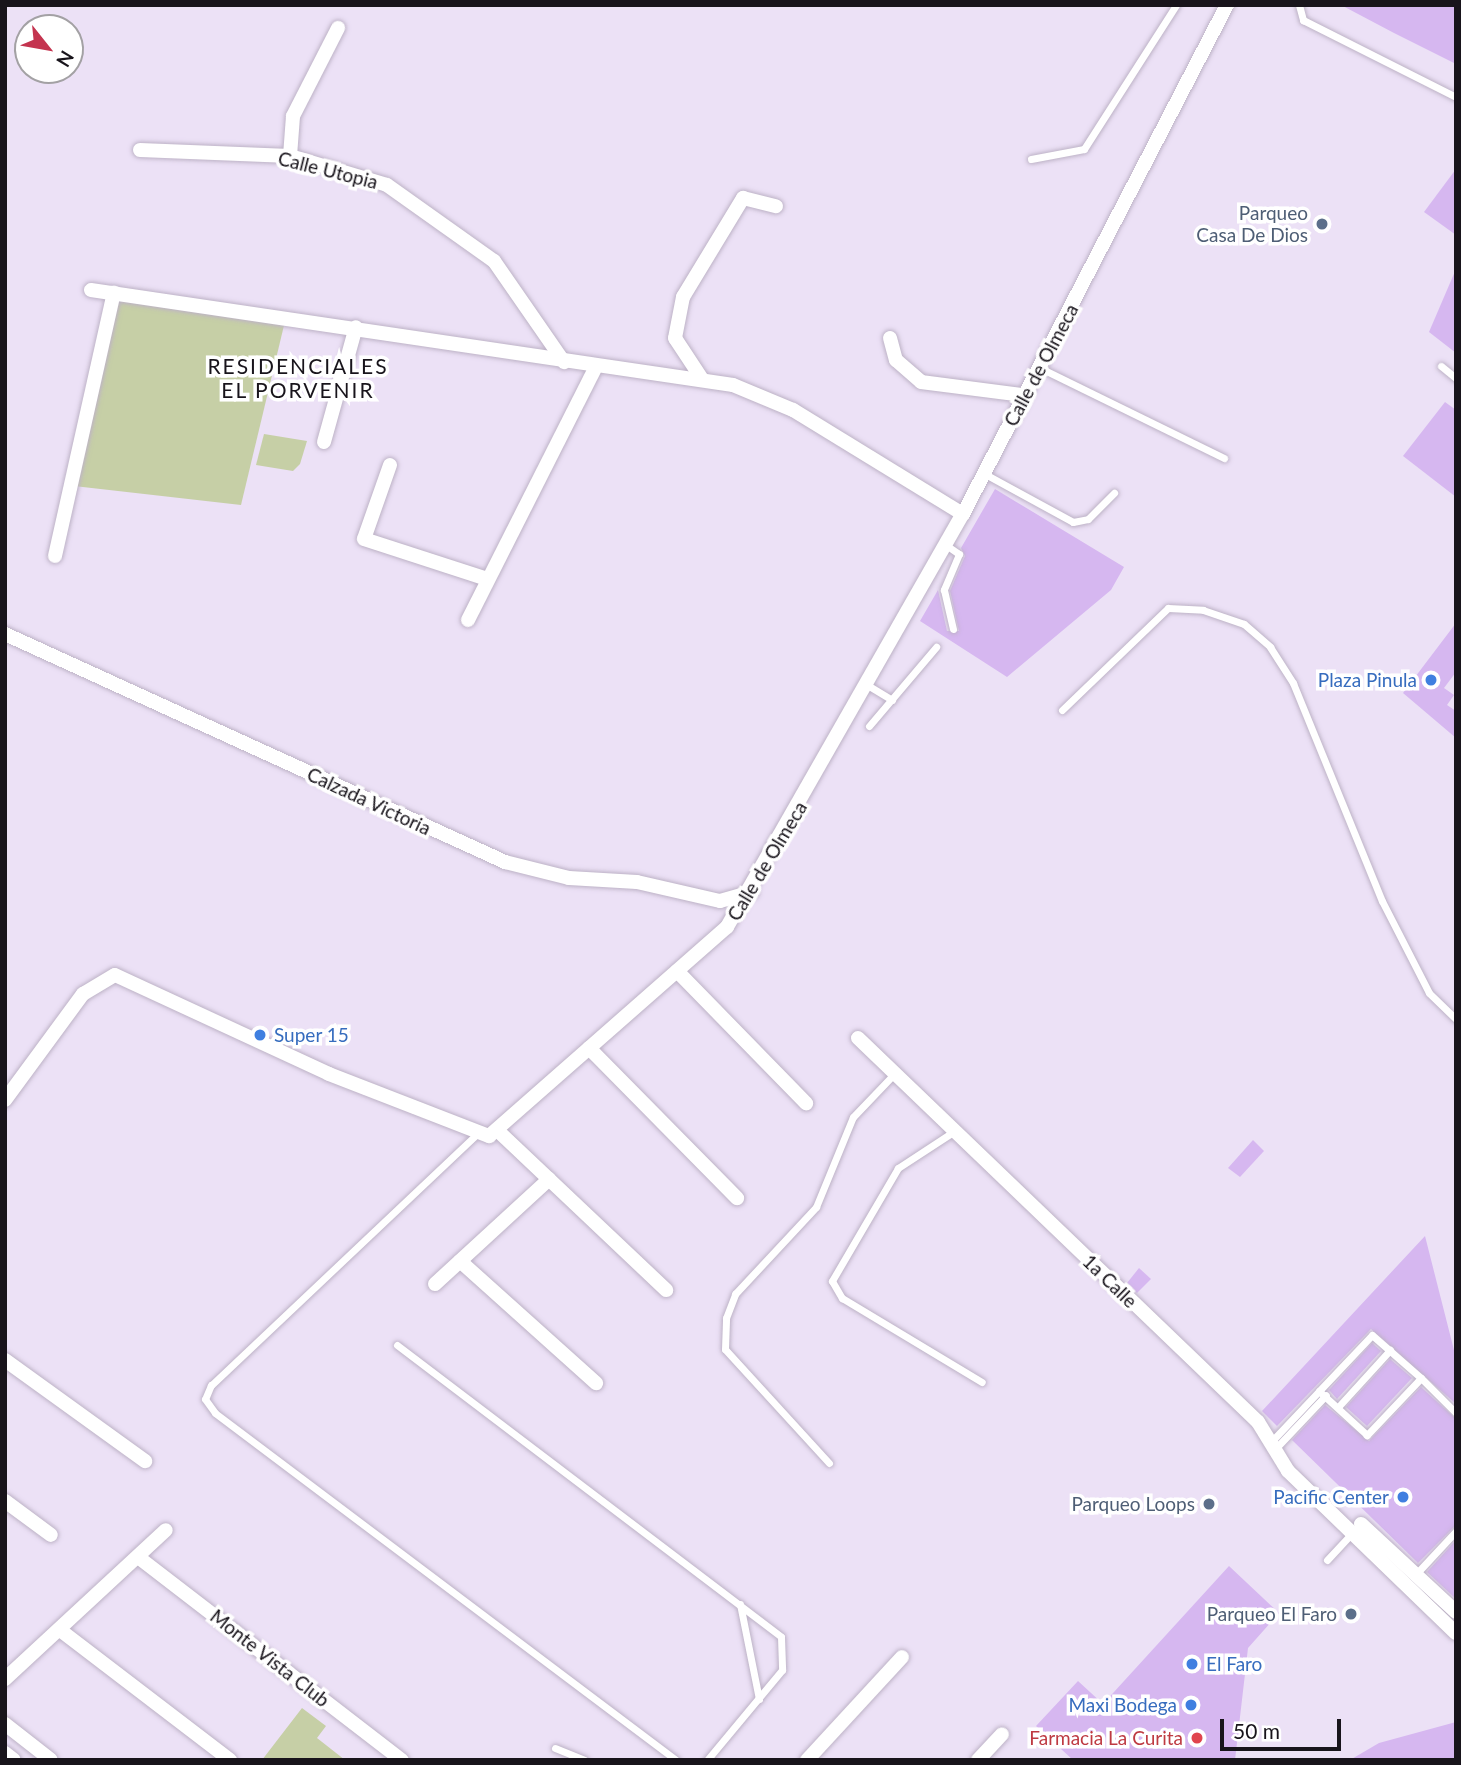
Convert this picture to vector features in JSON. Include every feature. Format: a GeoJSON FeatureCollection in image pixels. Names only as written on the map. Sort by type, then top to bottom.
{"type":"FeatureCollection","features":[{"type":"Feature","properties":{"kind":"street","name":"Calle de Olmeca"},"geometry":{"type":"LineString","coordinates":[[497,1130],[727,927],[752,892],[985,474],[1227,5]]}},
{"type":"Feature","properties":{"kind":"street"},"geometry":{"type":"LineString","coordinates":[[290,156],[293,116],[338,29]]}},
{"type":"Feature","properties":{"kind":"street","name":"Calle Utopia"},"geometry":{"type":"LineString","coordinates":[[140,150],[290,156],[387,185],[494,261],[564,362]]}},
{"type":"Feature","properties":{"kind":"street"},"geometry":{"type":"LineString","coordinates":[[702,379],[675,338],[683,297],[743,198],[776,205]]}},
{"type":"Feature","properties":{"kind":"street"},"geometry":{"type":"LineString","coordinates":[[91,290],[356,327],[595,369],[702,379],[793,410],[963,514]]}},
{"type":"Feature","properties":{"kind":"street"},"geometry":{"type":"LineString","coordinates":[[55,556],[114,293]]}},
{"type":"Feature","properties":{"kind":"street"},"geometry":{"type":"LineString","coordinates":[[324,442],[356,327]]}},
{"type":"Feature","properties":{"kind":"street"},"geometry":{"type":"LineString","coordinates":[[890,338],[896,360],[921,382],[1024,394]]}},
{"type":"Feature","properties":{"kind":"street"},"geometry":{"type":"LineString","coordinates":[[468,620],[595,369]]}},
{"type":"Feature","properties":{"kind":"street"},"geometry":{"type":"LineString","coordinates":[[390,466],[364,539],[487,579]]}},
{"type":"Feature","properties":{"kind":"street","name":"Calzada Victoria"},"geometry":{"type":"LineString","coordinates":[[5,634],[505,862],[569,878],[636,882],[720,901],[752,892]]}},
{"type":"Feature","properties":{"kind":"street"},"geometry":{"type":"LineString","coordinates":[[677,971],[806,1103]]}},
{"type":"Feature","properties":{"kind":"street"},"geometry":{"type":"LineString","coordinates":[[5,1100],[83,994],[115,975],[329,1073],[489,1136],[497,1130],[666,1290]]}},
{"type":"Feature","properties":{"kind":"street","name":"1a Calle"},"geometry":{"type":"LineString","coordinates":[[858,1038],[1258,1422],[1288,1471],[1416,1574],[1456,1612]]}},
{"type":"Feature","properties":{"kind":"street"},"geometry":{"type":"LineString","coordinates":[[589,1048],[737,1198]]}},
{"type":"Feature","properties":{"kind":"street"},"geometry":{"type":"LineString","coordinates":[[435,1284],[549,1179]]}},
{"type":"Feature","properties":{"kind":"street"},"geometry":{"type":"LineString","coordinates":[[460,1261],[596,1384]]}},
{"type":"Feature","properties":{"kind":"street"},"geometry":{"type":"LineString","coordinates":[[5,1360],[145,1461]]}},
{"type":"Feature","properties":{"kind":"street"},"geometry":{"type":"LineString","coordinates":[[5,1502],[51,1535]]}},
{"type":"Feature","properties":{"kind":"street","name":"1a Calle"},"geometry":{"type":"LineString","coordinates":[[1356,1528],[1456,1633]]}},
{"type":"Feature","properties":{"kind":"street"},"geometry":{"type":"LineString","coordinates":[[5,1679],[166,1530]]}},
{"type":"Feature","properties":{"kind":"street","name":"Monte Vista Club"},"geometry":{"type":"LineString","coordinates":[[138,1557],[402,1760]]}},
{"type":"Feature","properties":{"kind":"street"},"geometry":{"type":"LineString","coordinates":[[60,1630],[230,1760]]}},
{"type":"Feature","properties":{"kind":"street"},"geometry":{"type":"LineString","coordinates":[[807,1760],[902,1657]]}},
{"type":"Feature","properties":{"kind":"street"},"geometry":{"type":"LineString","coordinates":[[5,1724],[51,1760]]}},
{"type":"Feature","properties":{"kind":"street"},"geometry":{"type":"LineString","coordinates":[[978,1760],[1002,1734]]}},
{"type":"Feature","properties":{"kind":"street"},"geometry":{"type":"LineString","coordinates":[[5,1753],[14,1760]]}},
{"type":"Feature","properties":{"kind":"lane"},"geometry":{"type":"LineString","coordinates":[[1031,159],[1084,149],[1176,5]]}},
{"type":"Feature","properties":{"kind":"lane"},"geometry":{"type":"LineString","coordinates":[[1299,5],[1303,20],[1456,97]]}},
{"type":"Feature","properties":{"kind":"lane"},"geometry":{"type":"LineString","coordinates":[[1441,366],[1456,378]]}},
{"type":"Feature","properties":{"kind":"lane"},"geometry":{"type":"LineString","coordinates":[[1040,368],[1224,458]]}},
{"type":"Feature","properties":{"kind":"lane"},"geometry":{"type":"LineString","coordinates":[[985,474],[1073,522],[1088,519],[1114,493]]}},
{"type":"Feature","properties":{"kind":"lane"},"geometry":{"type":"LineString","coordinates":[[946,545],[959,554],[944,590],[953,629]]}},
{"type":"Feature","properties":{"kind":"lane"},"geometry":{"type":"LineString","coordinates":[[1062,710],[1168,608],[1203,610],[1244,624],[1270,647],[1293,683],[1382,901],[1429,993],[1456,1019]]}},
{"type":"Feature","properties":{"kind":"lane"},"geometry":{"type":"LineString","coordinates":[[869,726],[936,647]]}},
{"type":"Feature","properties":{"kind":"lane"},"geometry":{"type":"LineString","coordinates":[[869,686],[892,700]]}},
{"type":"Feature","properties":{"kind":"lane"},"geometry":{"type":"LineString","coordinates":[[829,1463],[725,1349],[726,1318],[735,1294],[816,1207],[853,1117],[896,1072]]}},
{"type":"Feature","properties":{"kind":"lane"},"geometry":{"type":"LineString","coordinates":[[479,1132],[220,1376],[205,1399],[236,1429],[676,1760]]}},
{"type":"Feature","properties":{"kind":"lane"},"geometry":{"type":"LineString","coordinates":[[953,1132],[898,1168],[832,1281],[842,1298],[982,1382]]}},
{"type":"Feature","properties":{"kind":"lane"},"geometry":{"type":"LineString","coordinates":[[1272,1446],[1322,1393],[1367,1335],[1390,1350],[1456,1413]]}},
{"type":"Feature","properties":{"kind":"lane"},"geometry":{"type":"LineString","coordinates":[[397,1345],[776,1632],[786,1650],[782,1671],[707,1760]]}},
{"type":"Feature","properties":{"kind":"lane"},"geometry":{"type":"LineString","coordinates":[[1339,1406],[1390,1350]]}},
{"type":"Feature","properties":{"kind":"lane"},"geometry":{"type":"LineString","coordinates":[[1322,1393],[1339,1406],[1362,1432],[1372,1434],[1421,1378]]}},
{"type":"Feature","properties":{"kind":"lane"},"geometry":{"type":"LineString","coordinates":[[1327,1560],[1356,1528]]}},
{"type":"Feature","properties":{"kind":"lane"},"geometry":{"type":"LineString","coordinates":[[1416,1574],[1455,1534]]}},
{"type":"Feature","properties":{"kind":"lane"},"geometry":{"type":"LineString","coordinates":[[740,1604],[759,1699]]}},
{"type":"Feature","properties":{"kind":"lane"},"geometry":{"type":"LineString","coordinates":[[555,1748],[585,1760]]}},
{"type":"Feature","properties":{"kind":"green space"},"geometry":{"type":"Polygon","coordinates":[[[114,293],[286,317],[241,505],[74,486],[114,293]]]}},
{"type":"Feature","properties":{"kind":"green space"},"geometry":{"type":"Polygon","coordinates":[[[264,434],[307,441],[300,464],[293,471],[256,465],[264,434]]]}},
{"type":"Feature","properties":{"kind":"green space"},"geometry":{"type":"Polygon","coordinates":[[[302,1708],[326,1726],[317,1738],[345,1760],[262,1760],[302,1708]]]}},
{"type":"Feature","properties":{"kind":"building"},"geometry":{"type":"Polygon","coordinates":[[[1341,5],[1456,5],[1456,64],[1394,33],[1341,5]]]}},
{"type":"Feature","properties":{"kind":"building"},"geometry":{"type":"Polygon","coordinates":[[[1456,169],[1456,235],[1424,212],[1456,169]]]}},
{"type":"Feature","properties":{"kind":"building"},"geometry":{"type":"Polygon","coordinates":[[[1456,269],[1456,353],[1429,332],[1456,269]]]}},
{"type":"Feature","properties":{"kind":"building"},"geometry":{"type":"Polygon","coordinates":[[[1445,402],[1456,410],[1456,497],[1403,456],[1445,402]]]}},
{"type":"Feature","properties":{"kind":"building"},"geometry":{"type":"Polygon","coordinates":[[[995,489],[1124,567],[1111,590],[1007,677],[920,621],[938,590],[947,631],[959,631],[950,591],[965,556],[961,548],[995,489]]]}},
{"type":"Feature","properties":{"kind":"building","name":"Plaza Pinula"},"geometry":{"type":"Polygon","coordinates":[[[1456,623],[1456,672],[1444,688],[1454,695],[1447,705],[1456,711],[1456,738],[1403,693],[1456,623]]]}},
{"type":"Feature","properties":{"kind":"building"},"geometry":{"type":"Polygon","coordinates":[[[1253,1140],[1264,1151],[1240,1177],[1228,1168],[1253,1140]]]}},
{"type":"Feature","properties":{"kind":"building"},"geometry":{"type":"Polygon","coordinates":[[[1425,1236],[1456,1358],[1456,1404],[1371,1329],[1277,1426],[1262,1411],[1425,1236]]]}},
{"type":"Feature","properties":{"kind":"building"},"geometry":{"type":"Polygon","coordinates":[[[1139,1268],[1151,1279],[1137,1293],[1127,1283],[1139,1268]]]}},
{"type":"Feature","properties":{"kind":"building"},"geometry":{"type":"Polygon","coordinates":[[[1372,1343],[1381,1351],[1337,1399],[1329,1390],[1372,1343]]]}},
{"type":"Feature","properties":{"kind":"building"},"geometry":{"type":"Polygon","coordinates":[[[1390,1359],[1412,1378],[1367,1426],[1346,1407],[1390,1359]]]}},
{"type":"Feature","properties":{"kind":"building"},"geometry":{"type":"Polygon","coordinates":[[[1421,1387],[1456,1419],[1456,1525],[1418,1563],[1292,1440],[1325,1405],[1369,1441],[1421,1387]]]}},
{"type":"Feature","properties":{"kind":"building"},"geometry":{"type":"Polygon","coordinates":[[[1456,1540],[1456,1599],[1427,1572],[1456,1540]]]}},
{"type":"Feature","properties":{"kind":"building","name":"El Faro"},"geometry":{"type":"Polygon","coordinates":[[[1229,1566],[1279,1613],[1248,1648],[1235,1760],[1073,1760],[1036,1726],[1078,1681],[1103,1704],[1229,1566]]]}},
{"type":"Feature","properties":{"kind":"building"},"geometry":{"type":"Polygon","coordinates":[[[1456,1722],[1456,1760],[1350,1760],[1379,1743],[1456,1722]]]}},
{"type":"Feature","properties":{"kind":"place","name":"Parqueo Casa De Dios"},"geometry":{"type":"Point","coordinates":[1322,224]}},
{"type":"Feature","properties":{"kind":"place","name":"Plaza Pinula"},"geometry":{"type":"Point","coordinates":[1431,680]}},
{"type":"Feature","properties":{"kind":"place","name":"Super 15"},"geometry":{"type":"Point","coordinates":[260,1035]}},
{"type":"Feature","properties":{"kind":"place","name":"Pacific Center"},"geometry":{"type":"Point","coordinates":[1403,1497]}},
{"type":"Feature","properties":{"kind":"place","name":"Parqueo Loops"},"geometry":{"type":"Point","coordinates":[1209,1504]}},
{"type":"Feature","properties":{"kind":"place","name":"Parqueo El Faro"},"geometry":{"type":"Point","coordinates":[1351,1614]}},
{"type":"Feature","properties":{"kind":"place","name":"El Faro"},"geometry":{"type":"Point","coordinates":[1192,1664]}},
{"type":"Feature","properties":{"kind":"place","name":"Maxi Bodega"},"geometry":{"type":"Point","coordinates":[1191,1705]}},
{"type":"Feature","properties":{"kind":"place","name":"Farmacia La Curita"},"geometry":{"type":"Point","coordinates":[1197,1738]}},
{"type":"Feature","properties":{"kind":"district","name":"RESIDENCIALES EL PORVENIR"},"geometry":{"type":"Point","coordinates":[298,378]}}]}
